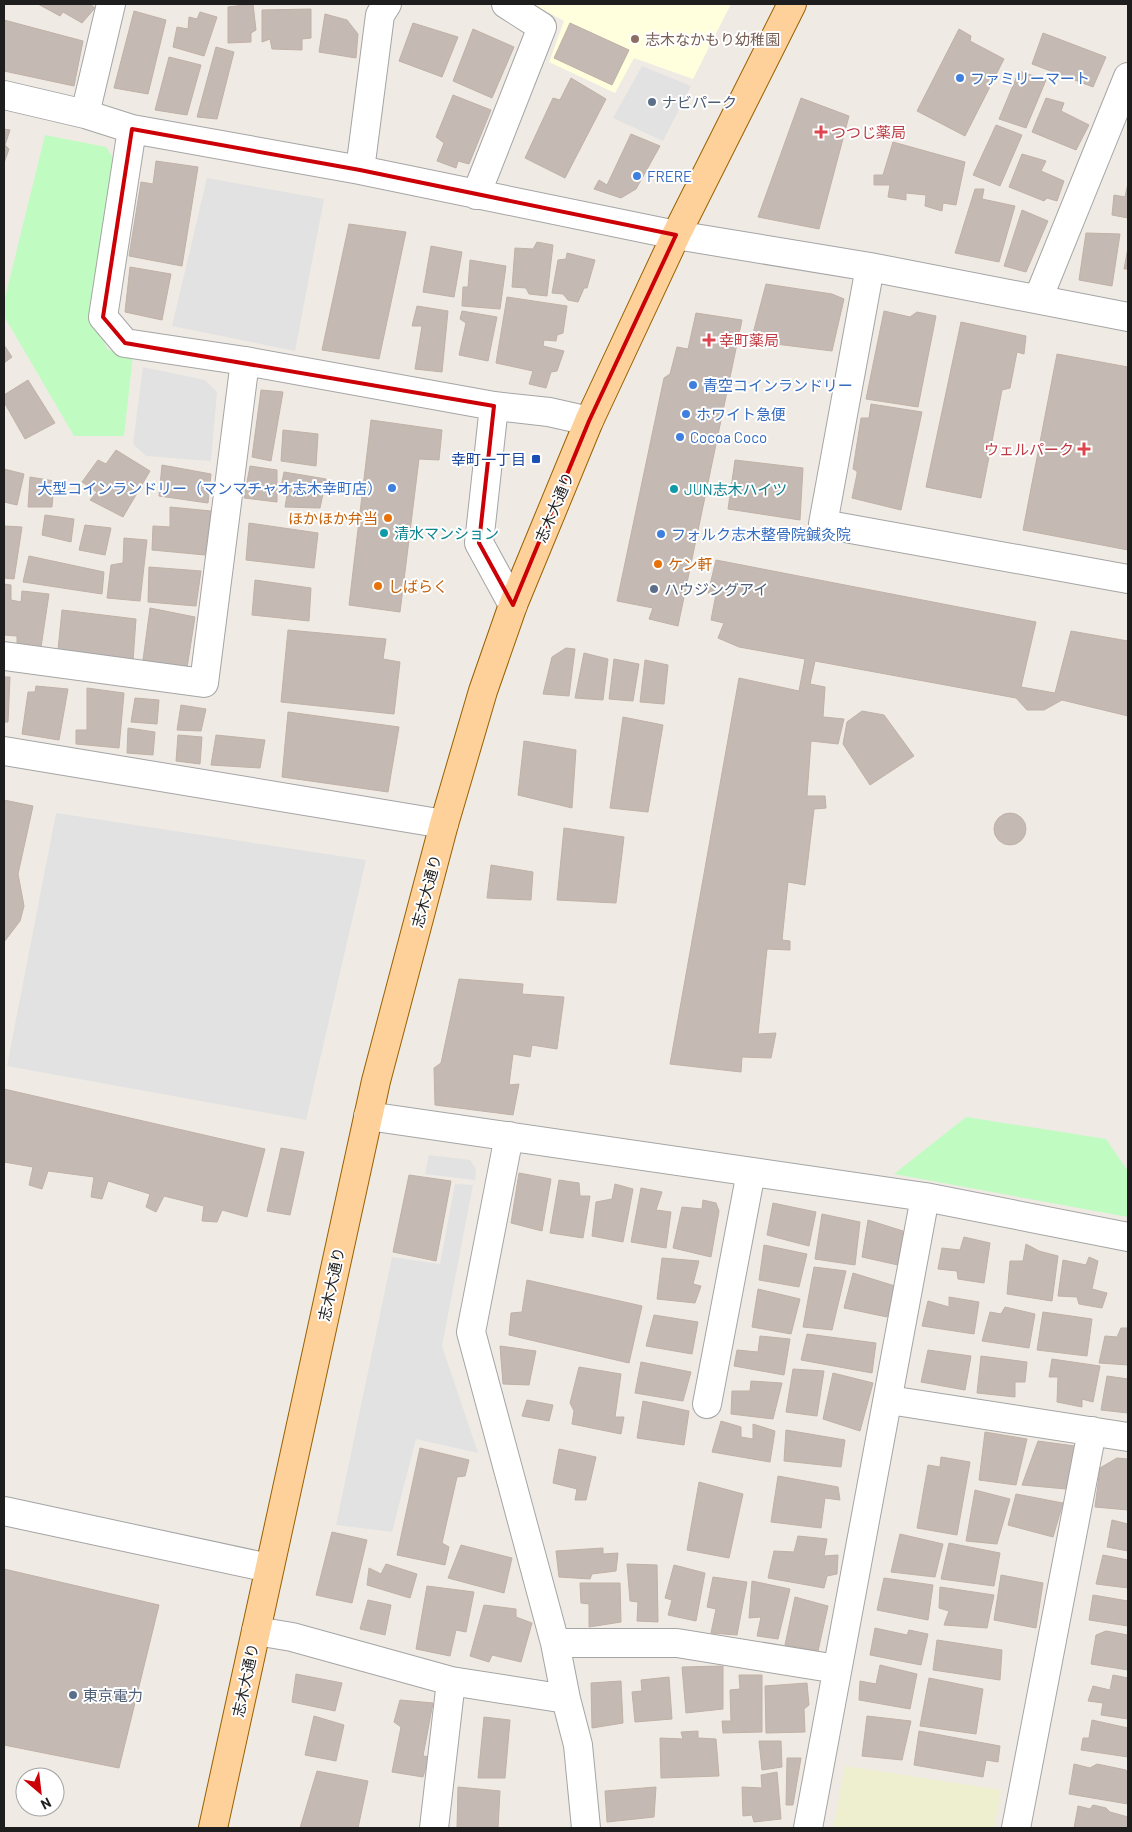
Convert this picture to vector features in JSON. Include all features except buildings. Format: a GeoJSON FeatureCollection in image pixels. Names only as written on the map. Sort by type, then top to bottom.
{"type":"FeatureCollection","features":[{"type":"Feature","properties":{"kind":"main road","name":"志木大通り"},"geometry":{"type":"LineString","coordinates":[[213,1828],[368,1116],[444,824],[483,691],[513,605],[590,421],[676,235],[792,4]]}},
{"type":"Feature","properties":{"kind":"street"},"geometry":{"type":"LineString","coordinates":[[85,114],[111,4]]}},
{"type":"Feature","properties":{"kind":"street"},"geometry":{"type":"LineString","coordinates":[[476,195],[542,27],[506,4]]}},
{"type":"Feature","properties":{"kind":"street"},"geometry":{"type":"LineString","coordinates":[[360,170],[376,7]]}},
{"type":"Feature","properties":{"kind":"street"},"geometry":{"type":"LineString","coordinates":[[1038,299],[1126,88]]}},
{"type":"Feature","properties":{"kind":"street"},"geometry":{"type":"LineString","coordinates":[[4,95],[85,114],[132,129],[360,170],[676,235],[870,267],[1128,317]]}},
{"type":"Feature","properties":{"kind":"street"},"geometry":{"type":"LineString","coordinates":[[132,129],[103,317],[125,343],[245,360],[494,406],[549,412],[590,421]]}},
{"type":"Feature","properties":{"kind":"street"},"geometry":{"type":"LineString","coordinates":[[870,267],[823,524],[1128,579]]}},
{"type":"Feature","properties":{"kind":"street"},"geometry":{"type":"LineString","coordinates":[[4,656],[204,683],[245,360]]}},
{"type":"Feature","properties":{"kind":"street"},"geometry":{"type":"LineString","coordinates":[[494,406],[479,543],[513,605]]}},
{"type":"Feature","properties":{"kind":"street"},"geometry":{"type":"LineString","coordinates":[[4,751],[444,824]]}},
{"type":"Feature","properties":{"kind":"street"},"geometry":{"type":"LineString","coordinates":[[368,1116],[925,1197],[1128,1237]]}},
{"type":"Feature","properties":{"kind":"street"},"geometry":{"type":"LineString","coordinates":[[509,1136],[471,1332],[555,1643],[566,1699],[578,1745],[586,1828]]}},
{"type":"Feature","properties":{"kind":"street"},"geometry":{"type":"LineString","coordinates":[[707,1404],[751,1172]]}},
{"type":"Feature","properties":{"kind":"street"},"geometry":{"type":"LineString","coordinates":[[808,1828],[925,1197]]}},
{"type":"Feature","properties":{"kind":"street"},"geometry":{"type":"LineString","coordinates":[[888,1400],[1128,1437]]}},
{"type":"Feature","properties":{"kind":"street"},"geometry":{"type":"LineString","coordinates":[[1016,1828],[1092,1431]]}},
{"type":"Feature","properties":{"kind":"street"},"geometry":{"type":"LineString","coordinates":[[4,1511],[269,1568]]}},
{"type":"Feature","properties":{"kind":"street"},"geometry":{"type":"LineString","coordinates":[[256,1631],[292,1637],[451,1681],[566,1699]]}},
{"type":"Feature","properties":{"kind":"street"},"geometry":{"type":"LineString","coordinates":[[555,1643],[677,1643],[837,1669]]}},
{"type":"Feature","properties":{"kind":"street"},"geometry":{"type":"LineString","coordinates":[[434,1828],[451,1681]]}},
{"type":"Feature","properties":{"kind":"highlighted area"},"geometry":{"type":"Polygon","coordinates":[[[132,129],[360,170],[676,235],[589,421],[513,605],[479,543],[494,406],[125,343],[103,317],[132,129]]]}},
{"type":"Feature","properties":{"kind":"shaded area","name":"志木なかもり幼稚園"},"geometry":{"type":"Polygon","coordinates":[[[533,4],[731,4],[693,79],[634,58],[615,93],[549,62],[564,21],[533,4]]]}},
{"type":"Feature","properties":{"kind":"shaded area","name":"ナビパーク"},"geometry":{"type":"Polygon","coordinates":[[[642,66],[691,86],[663,141],[613,118],[642,66]]]}},
{"type":"Feature","properties":{"kind":"shaded area"},"geometry":{"type":"Polygon","coordinates":[[[207,178],[324,199],[295,351],[172,326],[207,178]]]}},
{"type":"Feature","properties":{"kind":"shaded area"},"geometry":{"type":"Polygon","coordinates":[[[143,367],[205,380],[217,392],[211,461],[146,456],[133,444],[143,367]]]}},
{"type":"Feature","properties":{"kind":"shaded area"},"geometry":{"type":"Polygon","coordinates":[[[56,813],[366,860],[306,1120],[7,1066],[56,813]]]}},
{"type":"Feature","properties":{"kind":"shaded area"},"geometry":{"type":"Polygon","coordinates":[[[429,1155],[470,1160],[476,1169],[475,1180],[425,1174],[429,1155]]]}},
{"type":"Feature","properties":{"kind":"shaded area"},"geometry":{"type":"Polygon","coordinates":[[[455,1184],[473,1185],[442,1346],[478,1453],[416,1439],[392,1532],[336,1525],[392,1257],[440,1264],[455,1184]]]}},
{"type":"Feature","properties":{"kind":"shaded area"},"geometry":{"type":"Polygon","coordinates":[[[845,1766],[1001,1790],[994,1828],[833,1828],[845,1766]]]}},
{"type":"Feature","properties":{"kind":"green space"},"geometry":{"type":"Polygon","coordinates":[[[45,135],[106,147],[116,162],[91,314],[108,350],[133,355],[124,436],[74,436],[4,316],[4,302],[45,135]]]}},
{"type":"Feature","properties":{"kind":"green space"},"geometry":{"type":"Polygon","coordinates":[[[966,1117],[1106,1139],[1128,1171],[1128,1217],[894,1174],[966,1117]]]}},
{"type":"Feature","properties":{"kind":"place","name":"志木なかもり幼稚園"},"geometry":{"type":"Point","coordinates":[635,39]}},
{"type":"Feature","properties":{"kind":"place","name":"ファミリーマート"},"geometry":{"type":"Point","coordinates":[960,78]}},
{"type":"Feature","properties":{"kind":"place","name":"ナビパーク"},"geometry":{"type":"Point","coordinates":[652,102]}},
{"type":"Feature","properties":{"kind":"place","name":"つつじ薬局"},"geometry":{"type":"Point","coordinates":[821,132]}},
{"type":"Feature","properties":{"kind":"place","name":"FRERE"},"geometry":{"type":"Point","coordinates":[637,176]}},
{"type":"Feature","properties":{"kind":"place","name":"幸町薬局"},"geometry":{"type":"Point","coordinates":[709,340]}},
{"type":"Feature","properties":{"kind":"place","name":"青空コインランドリー"},"geometry":{"type":"Point","coordinates":[693,385]}},
{"type":"Feature","properties":{"kind":"place","name":"ホワイト急便"},"geometry":{"type":"Point","coordinates":[686,414]}},
{"type":"Feature","properties":{"kind":"place","name":"Cocoa Coco"},"geometry":{"type":"Point","coordinates":[680,437]}},
{"type":"Feature","properties":{"kind":"place","name":"ウェルパーク"},"geometry":{"type":"Point","coordinates":[1084,449]}},
{"type":"Feature","properties":{"kind":"place","name":"幸町一丁目"},"geometry":{"type":"Point","coordinates":[536,459]}},
{"type":"Feature","properties":{"kind":"place","name":"大型コインランドリー（マンマチャオ志木幸町店）"},"geometry":{"type":"Point","coordinates":[392,488]}},
{"type":"Feature","properties":{"kind":"place","name":"JUN志木ハイツ"},"geometry":{"type":"Point","coordinates":[674,489]}},
{"type":"Feature","properties":{"kind":"place","name":"ほかほか弁当"},"geometry":{"type":"Point","coordinates":[388,518]}},
{"type":"Feature","properties":{"kind":"place","name":"清水マンション"},"geometry":{"type":"Point","coordinates":[384,533]}},
{"type":"Feature","properties":{"kind":"place","name":"フォルク志木整骨院鍼灸院"},"geometry":{"type":"Point","coordinates":[661,534]}},
{"type":"Feature","properties":{"kind":"place","name":"ケン軒"},"geometry":{"type":"Point","coordinates":[658,564]}},
{"type":"Feature","properties":{"kind":"place","name":"しばらく"},"geometry":{"type":"Point","coordinates":[378,586]}},
{"type":"Feature","properties":{"kind":"place","name":"ハウジングアイ"},"geometry":{"type":"Point","coordinates":[654,589]}},
{"type":"Feature","properties":{"kind":"place","name":"東京電力"},"geometry":{"type":"Point","coordinates":[73,1695]}}]}
